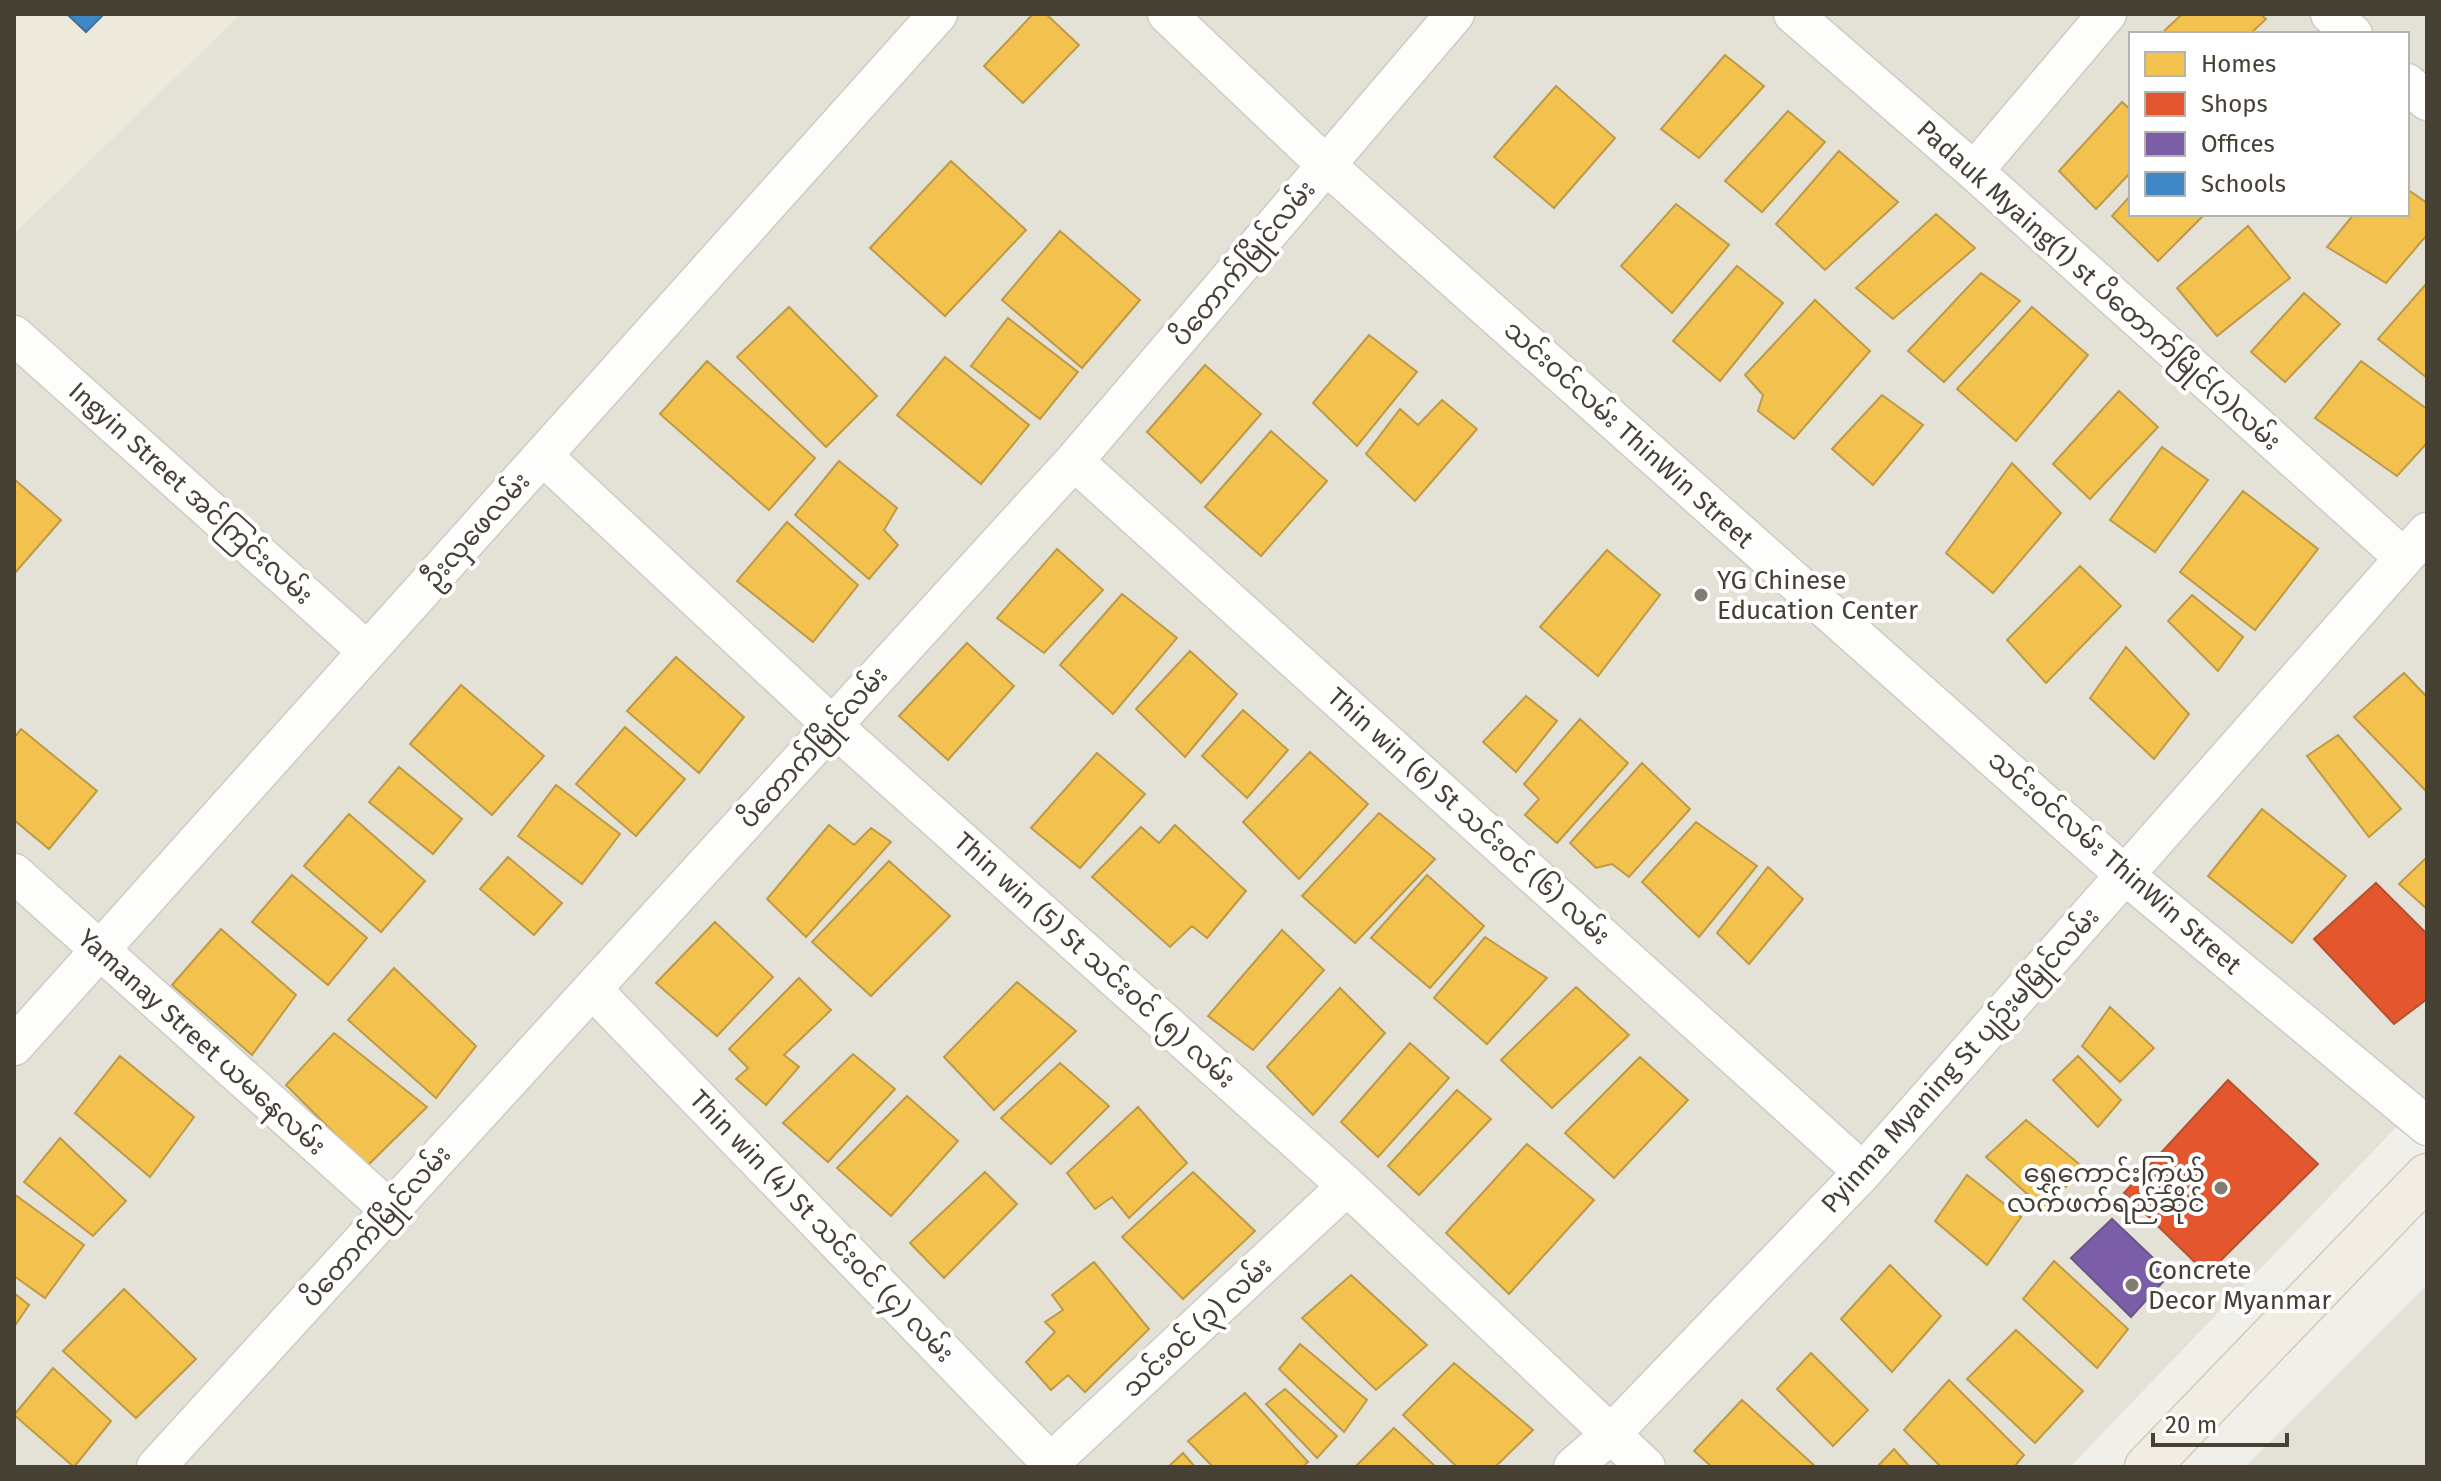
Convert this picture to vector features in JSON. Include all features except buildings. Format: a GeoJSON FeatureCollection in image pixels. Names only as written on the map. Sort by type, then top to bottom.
{"type":"FeatureCollection","features":[{"type":"Feature","properties":{"kind":"main road"},"geometry":{"type":"LineString","coordinates":[[2147,1467],[2427,1176]]}},
{"type":"Feature","properties":{"kind":"street","name":"ဦးလှဖေလမ်း"},"geometry":{"type":"LineString","coordinates":[[14,1046],[938,14]]}},
{"type":"Feature","properties":{"kind":"street","name":"သင်းဝင်လမ်း ThinWin Street"},"geometry":{"type":"LineString","coordinates":[[1167,14],[1326,165],[2125,875],[2427,1126]]}},
{"type":"Feature","properties":{"kind":"street","name":"ပိတောက်မြိုင်လမ်း"},"geometry":{"type":"LineString","coordinates":[[156,1467],[1074,461],[1455,14]]}},
{"type":"Feature","properties":{"kind":"street","name":"Padauk Myaing(1) st ပိတောက်မြိုင်(၁)လမ်း"},"geometry":{"type":"LineString","coordinates":[[1793,14],[2415,545]]}},
{"type":"Feature","properties":{"kind":"street"},"geometry":{"type":"LineString","coordinates":[[1974,171],[2107,14]]}},
{"type":"Feature","properties":{"kind":"street"},"geometry":{"type":"LineString","coordinates":[[2330,14],[2351,32]]}},
{"type":"Feature","properties":{"kind":"street"},"geometry":{"type":"LineString","coordinates":[[2409,85],[2427,101]]}},
{"type":"Feature","properties":{"kind":"street","name":"Ingyin Street အင်ကြင်းလမ်း"},"geometry":{"type":"LineString","coordinates":[[14,335],[367,651]]}},
{"type":"Feature","properties":{"kind":"street","name":"Thin win (5) St သင်းဝင် (၅) လမ်း"},"geometry":{"type":"LineString","coordinates":[[543,456],[833,726],[1347,1186],[1646,1467]]}},
{"type":"Feature","properties":{"kind":"street","name":"Thin win (6) St သင်းဝင် (၆) လမ်း"},"geometry":{"type":"LineString","coordinates":[[1074,461],[1863,1172]]}},
{"type":"Feature","properties":{"kind":"street","name":"Pyinma Myaning St ပျဉ်းမမြိုင်လမ်း"},"geometry":{"type":"LineString","coordinates":[[1573,1467],[1612,1433],[1863,1172],[2415,545]]}},
{"type":"Feature","properties":{"kind":"street","name":"Yamanay Street ယမနေလမ်း"},"geometry":{"type":"LineString","coordinates":[[14,873],[390,1210]]}},
{"type":"Feature","properties":{"kind":"street","name":"Thin win (4) St သင်းဝင် (၄) လမ်း"},"geometry":{"type":"LineString","coordinates":[[592,989],[1049,1465]]}},
{"type":"Feature","properties":{"kind":"street","name":"သင်းဝင် (၃) လမ်း"},"geometry":{"type":"LineString","coordinates":[[1049,1465],[1347,1186]]}},
{"type":"Feature","properties":{"kind":"shaded area"},"geometry":{"type":"Polygon","coordinates":[[[14,14],[2427,14],[2427,1095],[2070,1467],[14,1467],[14,14]]]}},
{"type":"Feature","properties":{"kind":"shaded area"},"geometry":{"type":"Polygon","coordinates":[[[14,14],[241,14],[14,234],[14,14]]]}},
{"type":"Feature","properties":{"kind":"shaded area"},"geometry":{"type":"Polygon","coordinates":[[[2427,1285],[2427,1467],[2245,1467],[2427,1285]]]}},
{"type":"Feature","properties":{"kind":"place","name":"YG Chinese Education Center"},"geometry":{"type":"Point","coordinates":[1701,595]}},
{"type":"Feature","properties":{"kind":"place","name":"ရွှေကောင်းကြွယ် လက်ဖက်ရည်ဆိုင်"},"geometry":{"type":"Point","coordinates":[2221,1188]}},
{"type":"Feature","properties":{"kind":"place","name":"Concrete Decor Myanmar"},"geometry":{"type":"Point","coordinates":[2132,1285]}}]}
